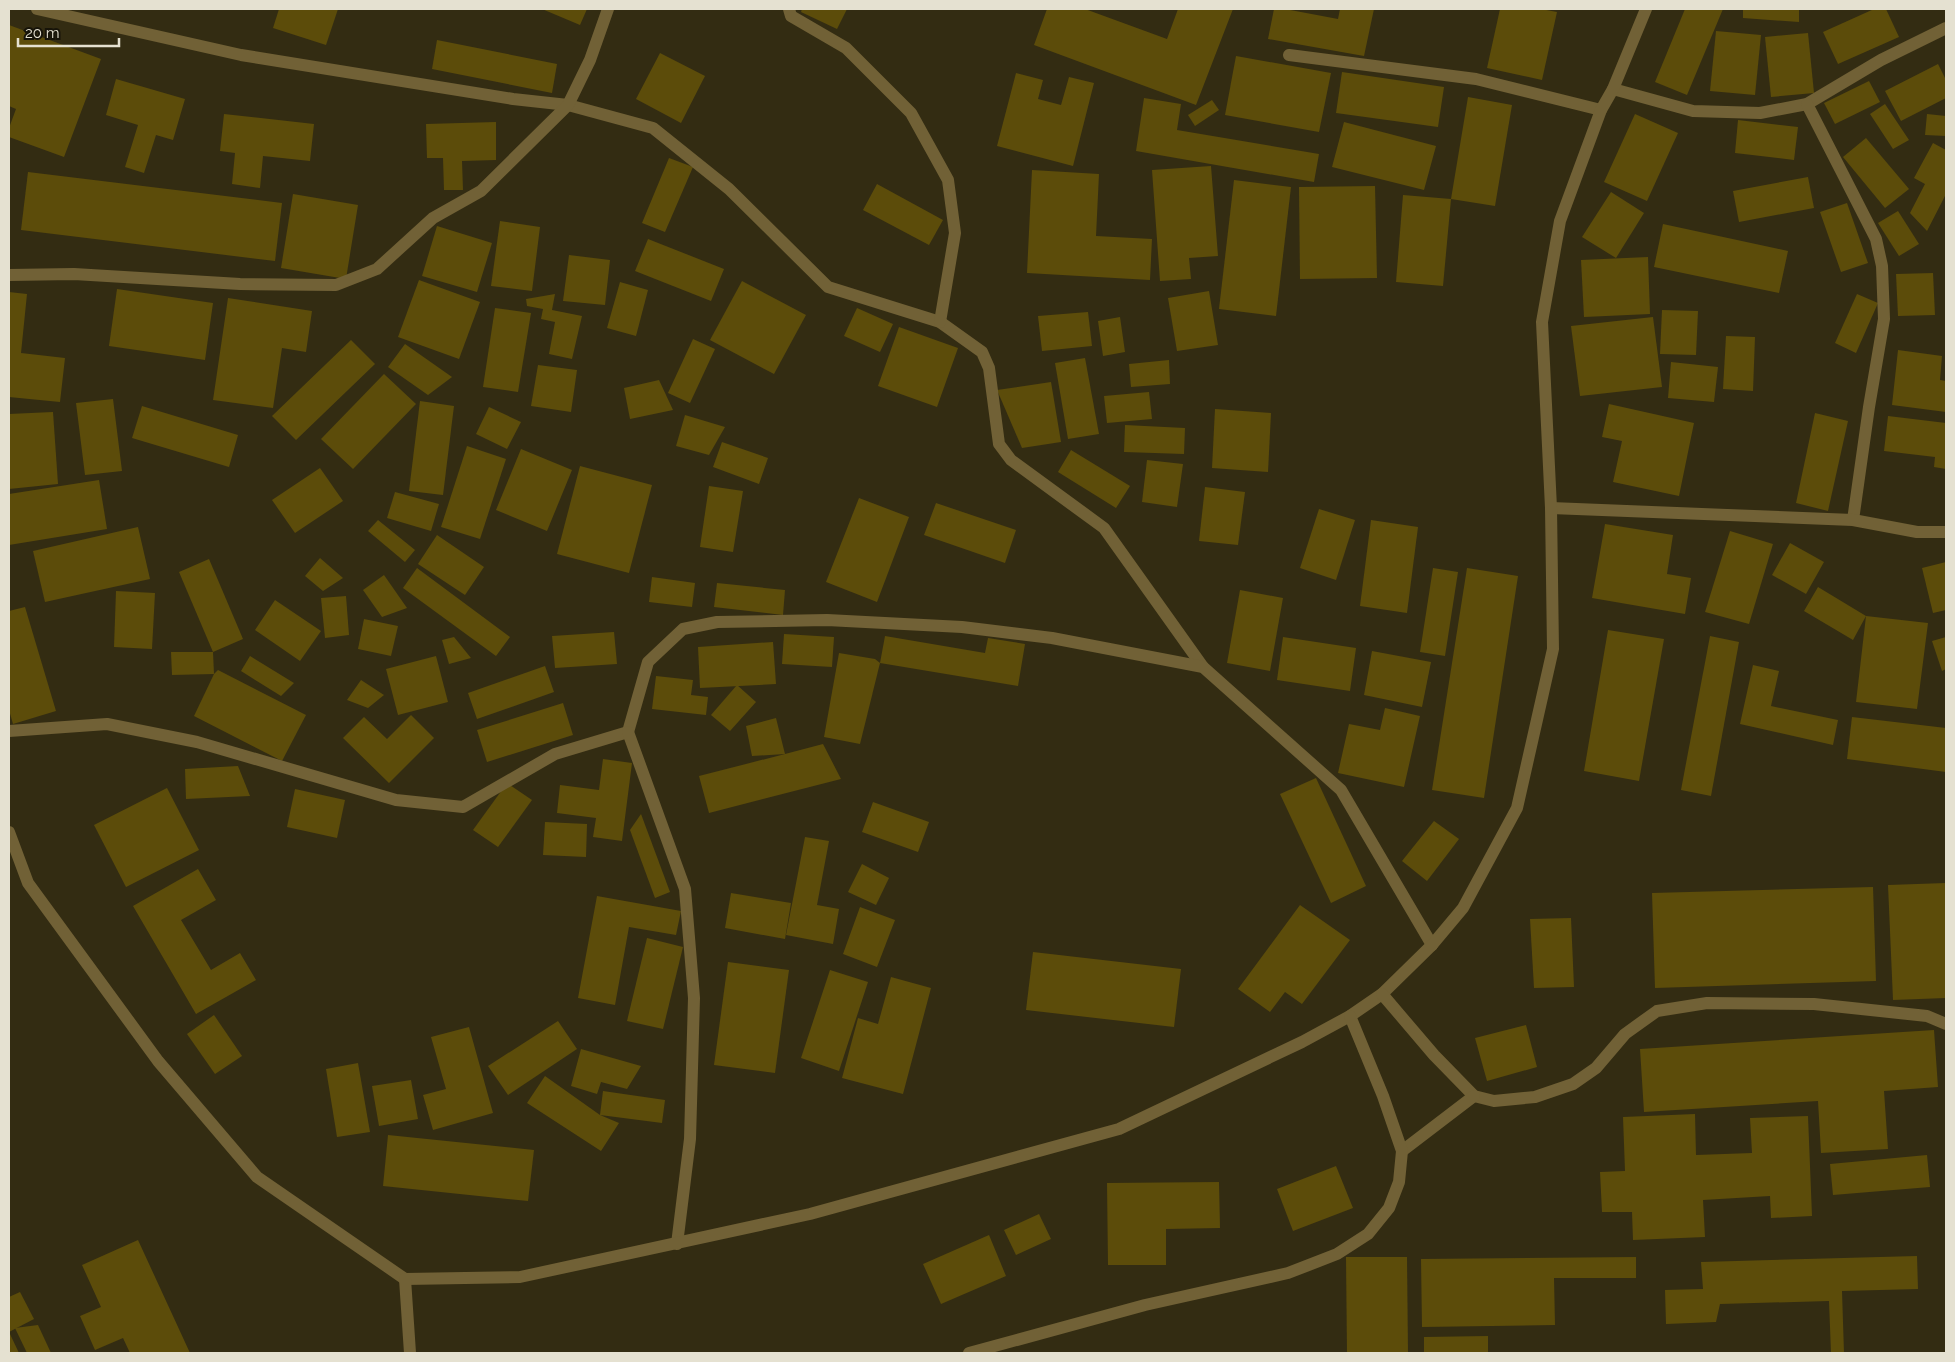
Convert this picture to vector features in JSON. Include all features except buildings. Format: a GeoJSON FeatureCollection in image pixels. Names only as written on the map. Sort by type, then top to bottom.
{"type":"FeatureCollection","features":[{"type":"Feature","properties":{"kind":"street"},"geometry":{"type":"LineString","coordinates":[[37,9],[241,55],[513,99],[568,105],[653,128],[729,189],[828,287],[940,322],[982,352],[990,368],[999,444],[1011,460],[1104,528],[1203,667],[1341,790],[1432,945]]}},
{"type":"Feature","properties":{"kind":"street"},"geometry":{"type":"LineString","coordinates":[[9,276],[74,274],[240,284],[336,285],[377,269],[433,218],[482,191],[568,105],[590,60],[608,9]]}},
{"type":"Feature","properties":{"kind":"street"},"geometry":{"type":"LineString","coordinates":[[789,9],[791,16],[846,48],[911,113],[948,180],[955,233],[940,322]]}},
{"type":"Feature","properties":{"kind":"street"},"geometry":{"type":"LineString","coordinates":[[9,832],[28,883],[158,1062],[257,1177],[405,1279],[520,1277],[810,1214],[1119,1129],[1285,1051],[1350,1016],[1382,994],[1432,945],[1463,908],[1517,808],[1554,649],[1551,508],[1542,322],[1560,222],[1601,110],[1613,89],[1646,9]]}},
{"type":"Feature","properties":{"kind":"street"},"geometry":{"type":"LineString","coordinates":[[1613,89],[1693,111],[1760,113],[1807,104],[1881,60],[1946,28]]}},
{"type":"Feature","properties":{"kind":"street"},"geometry":{"type":"LineString","coordinates":[[1289,55],[1476,79],[1601,110]]}},
{"type":"Feature","properties":{"kind":"street"},"geometry":{"type":"LineString","coordinates":[[1807,104],[1876,239],[1882,266],[1884,319],[1853,520]]}},
{"type":"Feature","properties":{"kind":"street"},"geometry":{"type":"LineString","coordinates":[[1551,508],[1853,520],[1917,532],[1946,532]]}},
{"type":"Feature","properties":{"kind":"street"},"geometry":{"type":"LineString","coordinates":[[677,1244],[690,1139],[694,998],[685,889],[628,732],[648,662],[683,629],[716,622],[827,620],[962,627],[1052,638],[1203,667]]}},
{"type":"Feature","properties":{"kind":"street"},"geometry":{"type":"LineString","coordinates":[[9,730],[107,724],[197,742],[396,800],[463,807],[555,754],[628,732]]}},
{"type":"Feature","properties":{"kind":"street"},"geometry":{"type":"LineString","coordinates":[[1382,994],[1434,1055],[1474,1096],[1494,1101],[1535,1097],[1573,1084],[1596,1068],[1625,1034],[1657,1011],[1707,1003],[1814,1004],[1927,1016],[1946,1024]]}},
{"type":"Feature","properties":{"kind":"street"},"geometry":{"type":"LineString","coordinates":[[969,1353],[1145,1305],[1288,1273],[1337,1254],[1368,1234],[1389,1208],[1399,1182],[1402,1151],[1350,1016]]}},
{"type":"Feature","properties":{"kind":"street"},"geometry":{"type":"LineString","coordinates":[[1402,1151],[1474,1096]]}},
{"type":"Feature","properties":{"kind":"street"},"geometry":{"type":"LineString","coordinates":[[405,1279],[410,1353]]}}]}
